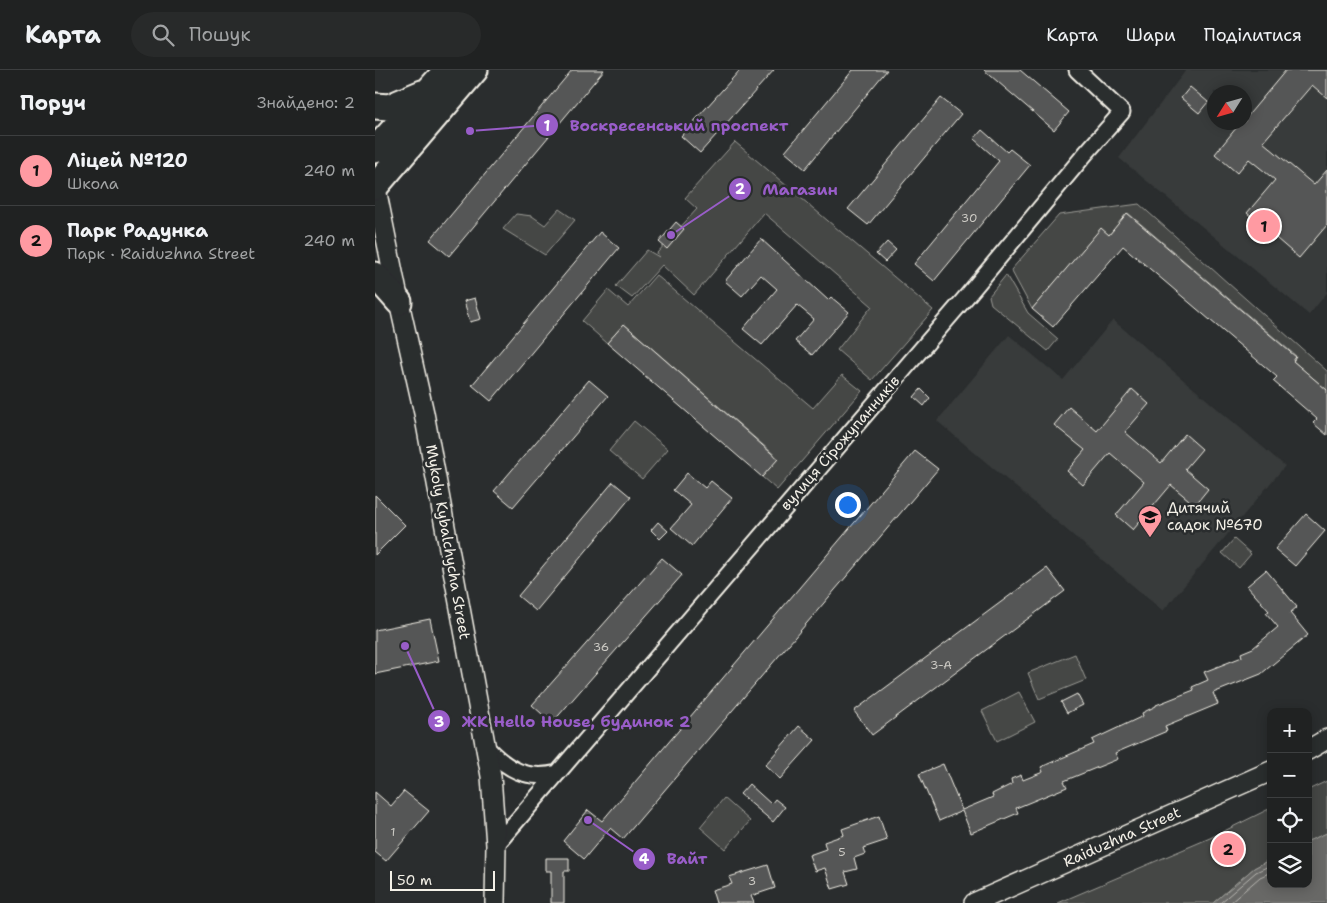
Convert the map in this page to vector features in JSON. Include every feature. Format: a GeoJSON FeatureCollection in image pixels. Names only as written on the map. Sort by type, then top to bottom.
{"type":"FeatureCollection","features":[{"type":"Feature","properties":{"kind":"main road"},"geometry":{"type":"LineString","coordinates":[[375,185],[475,70]]}},
{"type":"Feature","properties":{"kind":"main road"},"geometry":{"type":"LineString","coordinates":[[375,106],[389,107],[404,102],[439,79]]}},
{"type":"Feature","properties":{"kind":"main road"},"geometry":{"type":"LineString","coordinates":[[375,150],[439,79]]}},
{"type":"Feature","properties":{"kind":"main road"},"geometry":{"type":"LineString","coordinates":[[375,275],[399,302]]}},
{"type":"Feature","properties":{"kind":"street","name":"вулиця Сірожупанників"},"geometry":{"type":"LineString","coordinates":[[496,845],[1123,112],[1077,70]]}},
{"type":"Feature","properties":{"kind":"street","name":"Mykoly Kybalchycha Street"},"geometry":{"type":"LineString","coordinates":[[375,185],[424,413],[491,776],[496,845],[495,903]]}},
{"type":"Feature","properties":{"kind":"street"},"geometry":{"type":"LineString","coordinates":[[1312,748],[1327,739]]}},
{"type":"Feature","properties":{"kind":"street"},"geometry":{"type":"LineString","coordinates":[[485,747],[504,765],[514,770],[546,776],[558,773]]}},
{"type":"Feature","properties":{"kind":"street","name":"Raiduzhna Street"},"geometry":{"type":"LineString","coordinates":[[974,903],[1267,773]]}},
{"type":"Feature","properties":{"kind":"shaded area"},"geometry":{"type":"Polygon","coordinates":[[[1186,70],[1327,70],[1327,293],[1309,315],[1119,158],[1186,70]]]}},
{"type":"Feature","properties":{"kind":"shaded area"},"geometry":{"type":"Polygon","coordinates":[[[735,142],[933,310],[872,380],[837,350],[872,306],[764,213],[694,295],[662,265],[632,298],[616,286],[647,250],[659,257],[657,253],[697,209],[685,198],[735,142]]]}},
{"type":"Feature","properties":{"kind":"shaded area"},"geometry":{"type":"Polygon","coordinates":[[[1139,204],[1327,371],[1327,390],[1293,361],[1296,356],[1128,213],[1109,235],[1101,229],[1032,309],[1011,270],[1059,215],[1139,204]]]}},
{"type":"Feature","properties":{"kind":"shaded area"},"geometry":{"type":"Polygon","coordinates":[[[559,209],[575,220],[545,255],[503,229],[516,214],[532,216],[545,225],[559,209]]]}},
{"type":"Feature","properties":{"kind":"shaded area"},"geometry":{"type":"Polygon","coordinates":[[[656,275],[813,408],[842,375],[862,391],[777,490],[762,477],[778,458],[624,324],[607,343],[582,321],[608,290],[628,307],[656,275]]]}},
{"type":"Feature","properties":{"kind":"shaded area"},"geometry":{"type":"Polygon","coordinates":[[[1006,275],[1028,313],[1058,339],[1048,351],[991,304],[989,296],[1006,275]]]}},
{"type":"Feature","properties":{"kind":"shaded area","name":"Дитячий садок №670"},"geometry":{"type":"Polygon","coordinates":[[[1113,320],[1285,466],[1163,611],[937,421],[1009,335],[1063,380],[1113,320]]]}},
{"type":"Feature","properties":{"kind":"shaded area"},"geometry":{"type":"Polygon","coordinates":[[[634,421],[668,449],[642,479],[609,451],[634,421]]]}},
{"type":"Feature","properties":{"kind":"shaded area"},"geometry":{"type":"Polygon","coordinates":[[[1234,539],[1251,554],[1239,568],[1222,553],[1234,539]]]}},
{"type":"Feature","properties":{"kind":"shaded area"},"geometry":{"type":"Polygon","coordinates":[[[1075,654],[1086,680],[1039,699],[1028,673],[1075,654]]]}},
{"type":"Feature","properties":{"kind":"shaded area"},"geometry":{"type":"Polygon","coordinates":[[[1019,692],[1035,722],[997,741],[982,711],[1019,692]]]}},
{"type":"Feature","properties":{"kind":"shaded area"},"geometry":{"type":"Polygon","coordinates":[[[1327,781],[1327,833],[1312,839],[1312,798],[1312,788],[1327,781]]]}},
{"type":"Feature","properties":{"kind":"shaded area"},"geometry":{"type":"Polygon","coordinates":[[[724,798],[750,821],[725,849],[700,827],[724,798]]]}},
{"type":"Feature","properties":{"kind":"shaded area"},"geometry":{"type":"Polygon","coordinates":[[[1267,810],[1267,861],[1254,868],[1213,903],[1058,903],[1210,838],[1267,810]]]}},
{"type":"Feature","properties":{"kind":"water"},"geometry":{"type":"Polygon","coordinates":[[[1327,833],[1327,903],[1213,903],[1254,868],[1267,861],[1267,888],[1312,888],[1312,839],[1327,833]]]}},
{"type":"Feature","properties":{"kind":"building"},"geometry":{"type":"Polygon","coordinates":[[[572,70],[604,70],[449,256],[430,240],[572,70]]]}},
{"type":"Feature","properties":{"kind":"building"},"geometry":{"type":"Polygon","coordinates":[[[740,70],[774,70],[700,153],[681,136],[740,70]]]}},
{"type":"Feature","properties":{"kind":"building"},"geometry":{"type":"Polygon","coordinates":[[[853,70],[887,70],[805,169],[785,152],[853,70]]]}},
{"type":"Feature","properties":{"kind":"building"},"geometry":{"type":"Polygon","coordinates":[[[984,70],[1020,70],[1069,112],[1054,130],[984,70]]]}},
{"type":"Feature","properties":{"kind":"building"},"geometry":{"type":"Polygon","coordinates":[[[1286,70],[1327,70],[1327,98],[1312,85],[1263,142],[1314,185],[1327,170],[1327,225],[1299,258],[1247,213],[1275,180],[1249,159],[1237,173],[1215,154],[1234,130],[1252,130],[1252,111],[1286,70]]]}},
{"type":"Feature","properties":{"kind":"building"},"geometry":{"type":"Polygon","coordinates":[[[1190,87],[1207,103],[1199,113],[1181,98],[1190,87]]]}},
{"type":"Feature","properties":{"kind":"building"},"geometry":{"type":"Polygon","coordinates":[[[941,98],[961,114],[868,225],[848,209],[941,98]]]}},
{"type":"Feature","properties":{"kind":"building"},"geometry":{"type":"Polygon","coordinates":[[[982,130],[1007,152],[1010,149],[1030,165],[934,281],[914,264],[999,161],[974,139],[982,130]]]}},
{"type":"Feature","properties":{"kind":"building"},"geometry":{"type":"Polygon","coordinates":[[[1127,213],[1296,357],[1293,361],[1327,390],[1327,435],[1313,423],[1317,419],[1273,381],[1277,377],[1123,246],[1053,327],[1032,309],[1101,228],[1109,235],[1127,213]]]}},
{"type":"Feature","properties":{"kind":"building"},"geometry":{"type":"Polygon","coordinates":[[[676,222],[684,229],[667,249],[659,242],[676,222]]]}},
{"type":"Feature","properties":{"kind":"building"},"geometry":{"type":"Polygon","coordinates":[[[600,232],[619,248],[491,401],[472,385],[600,232]]]}},
{"type":"Feature","properties":{"kind":"building"},"geometry":{"type":"Polygon","coordinates":[[[761,239],[828,300],[831,297],[849,312],[812,355],[795,341],[814,319],[797,305],[762,345],[743,329],[777,289],[761,275],[742,296],[725,281],[761,239]]]}},
{"type":"Feature","properties":{"kind":"building"},"geometry":{"type":"Polygon","coordinates":[[[887,242],[896,250],[885,262],[876,254],[887,242]]]}},
{"type":"Feature","properties":{"kind":"building"},"geometry":{"type":"Polygon","coordinates":[[[475,298],[481,319],[470,322],[464,301],[475,298]]]}},
{"type":"Feature","properties":{"kind":"building"},"geometry":{"type":"Polygon","coordinates":[[[624,324],[778,459],[762,477],[607,343],[624,324]]]}},
{"type":"Feature","properties":{"kind":"building"},"geometry":{"type":"Polygon","coordinates":[[[589,380],[608,396],[513,507],[494,491],[589,380]]]}},
{"type":"Feature","properties":{"kind":"building"},"geometry":{"type":"Polygon","coordinates":[[[921,389],[930,398],[924,406],[914,397],[921,389]]]}},
{"type":"Feature","properties":{"kind":"building"},"geometry":{"type":"Polygon","coordinates":[[[1132,389],[1149,404],[1125,432],[1161,463],[1185,434],[1202,449],[1185,469],[1208,489],[1195,505],[1171,485],[1133,530],[1116,515],[1144,482],[1110,453],[1083,485],[1067,471],[1085,450],[1054,425],[1069,407],[1097,431],[1132,389]]]}},
{"type":"Feature","properties":{"kind":"building"},"geometry":{"type":"Polygon","coordinates":[[[915,451],[938,469],[623,839],[610,828],[584,859],[563,841],[588,810],[602,821],[915,451]]]}},
{"type":"Feature","properties":{"kind":"building"},"geometry":{"type":"Polygon","coordinates":[[[687,473],[705,488],[711,481],[732,498],[692,546],[671,528],[691,505],[673,490],[687,473]]]}},
{"type":"Feature","properties":{"kind":"building"},"geometry":{"type":"Polygon","coordinates":[[[613,482],[631,497],[536,611],[518,596],[613,482]]]}},
{"type":"Feature","properties":{"kind":"building"},"geometry":{"type":"Polygon","coordinates":[[[375,495],[405,525],[375,555],[375,495]]]}},
{"type":"Feature","properties":{"kind":"building"},"geometry":{"type":"Polygon","coordinates":[[[1306,514],[1325,531],[1295,566],[1275,549],[1306,514]]]}},
{"type":"Feature","properties":{"kind":"building"},"geometry":{"type":"Polygon","coordinates":[[[658,522],[668,531],[660,539],[651,530],[658,522]]]}},
{"type":"Feature","properties":{"kind":"building"},"geometry":{"type":"Polygon","coordinates":[[[662,558],[682,575],[552,723],[532,705],[662,558]]]}},
{"type":"Feature","properties":{"kind":"building"},"geometry":{"type":"Polygon","coordinates":[[[1047,568],[1065,591],[872,735],[854,711],[1047,568]]]}},
{"type":"Feature","properties":{"kind":"building"},"geometry":{"type":"Polygon","coordinates":[[[1266,570],[1297,607],[1290,613],[1308,635],[1261,674],[1213,693],[1218,704],[1165,726],[1167,731],[1115,753],[1118,759],[1064,781],[1067,787],[1016,808],[1018,813],[971,833],[962,811],[939,821],[919,774],[943,764],[962,810],[993,797],[992,794],[1012,784],[1011,779],[1021,775],[1023,780],[1043,772],[1041,767],[1094,744],[1092,740],[1143,716],[1142,713],[1156,705],[1194,690],[1192,687],[1208,680],[1204,672],[1242,657],[1241,653],[1253,648],[1278,627],[1266,613],[1269,611],[1247,586],[1266,570]]]}},
{"type":"Feature","properties":{"kind":"building"},"geometry":{"type":"Polygon","coordinates":[[[430,619],[439,661],[375,674],[375,630],[430,619]]]}},
{"type":"Feature","properties":{"kind":"building"},"geometry":{"type":"Polygon","coordinates":[[[1077,694],[1083,705],[1067,713],[1061,702],[1077,694]]]}},
{"type":"Feature","properties":{"kind":"building"},"geometry":{"type":"Polygon","coordinates":[[[799,726],[815,740],[780,779],[765,765],[799,726]]]}},
{"type":"Feature","properties":{"kind":"building"},"geometry":{"type":"Polygon","coordinates":[[[749,784],[771,804],[775,799],[785,807],[773,822],[740,794],[749,784]]]}},
{"type":"Feature","properties":{"kind":"building"},"geometry":{"type":"Polygon","coordinates":[[[404,791],[429,811],[386,861],[375,852],[375,792],[391,806],[404,791]]]}},
{"type":"Feature","properties":{"kind":"building"},"geometry":{"type":"Polygon","coordinates":[[[879,816],[887,840],[863,848],[865,854],[854,858],[857,869],[845,872],[849,884],[832,889],[825,868],[815,871],[809,855],[826,849],[824,842],[844,835],[842,829],[879,816]]]}},
{"type":"Feature","properties":{"kind":"building"},"geometry":{"type":"Polygon","coordinates":[[[546,858],[569,858],[569,871],[564,871],[564,903],[551,903],[551,871],[546,871],[546,858]]]}},
{"type":"Feature","properties":{"kind":"building"},"geometry":{"type":"Polygon","coordinates":[[[768,865],[775,888],[751,896],[754,903],[716,903],[712,890],[732,884],[729,877],[768,865]]]}},
{"type":"Feature","properties":{"kind":"place","name":"Воскресенський проспект"},"geometry":{"type":"Point","coordinates":[470,131]}},
{"type":"Feature","properties":{"kind":"place","name":"Ліцей №120"},"geometry":{"type":"Point","coordinates":[1264,226]}},
{"type":"Feature","properties":{"kind":"place","name":"Магазин"},"geometry":{"type":"Point","coordinates":[671,235]}},
{"type":"Feature","properties":{"kind":"place","name":"Дитячий садок №670"},"geometry":{"type":"Point","coordinates":[1150,538]}},
{"type":"Feature","properties":{"kind":"place","name":"ЖК Hello House, будинок 2"},"geometry":{"type":"Point","coordinates":[405,646]}},
{"type":"Feature","properties":{"kind":"place","name":"Вайт"},"geometry":{"type":"Point","coordinates":[588,820]}},
{"type":"Feature","properties":{"kind":"place","name":"Парк Радунка"},"geometry":{"type":"Point","coordinates":[1228,849]}}]}
